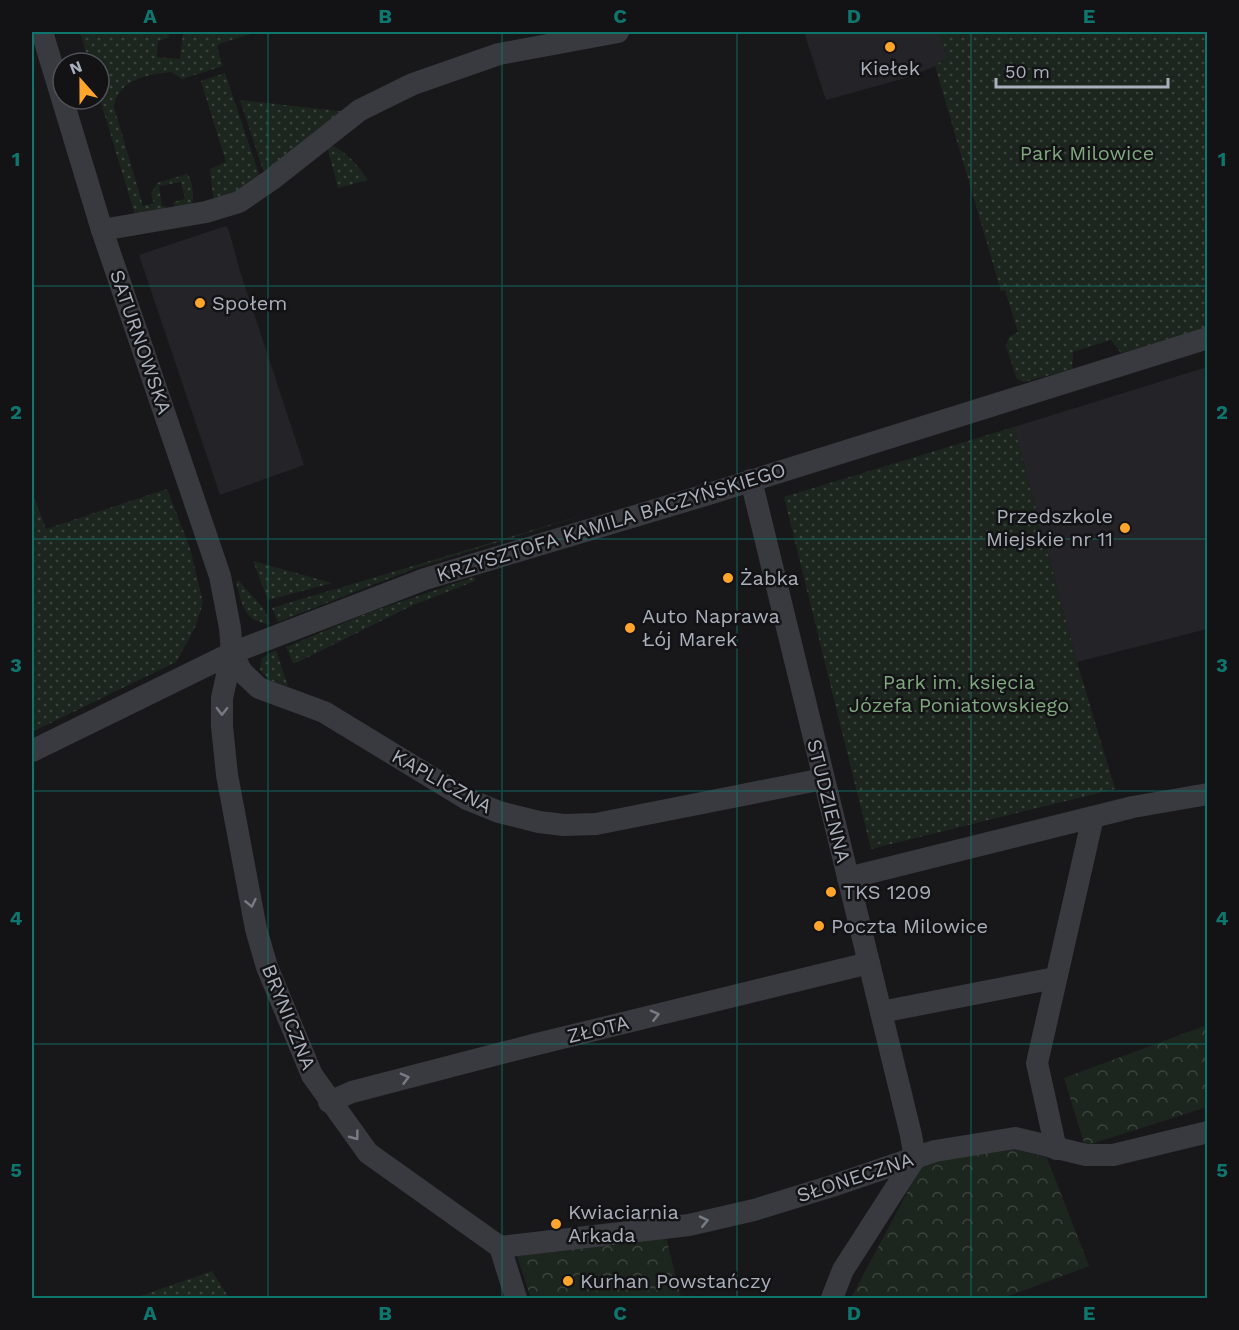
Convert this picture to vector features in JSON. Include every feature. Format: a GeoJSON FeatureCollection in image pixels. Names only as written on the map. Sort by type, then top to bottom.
{"type":"FeatureCollection","features":[{"type":"Feature","properties":{"kind":"street","name":"SATURNOWSKA"},"geometry":{"type":"LineString","coordinates":[[42,32],[102,230],[214,556],[230,628],[232,654]]}},
{"type":"Feature","properties":{"kind":"street"},"geometry":{"type":"LineString","coordinates":[[102,230],[206,212],[238,202],[271,180],[360,110],[432,76],[499,54],[618,32]]}},
{"type":"Feature","properties":{"kind":"street","name":"KRZYSZTOFA KAMILA BACZYŃSKIEGO"},"geometry":{"type":"LineString","coordinates":[[32,751],[232,654],[425,579],[1208,338]]}},
{"type":"Feature","properties":{"kind":"street","name":"STUDZIENNA"},"geometry":{"type":"LineString","coordinates":[[751,480],[915,1158]]}},
{"type":"Feature","properties":{"kind":"street","name":"KAPLICZNA"},"geometry":{"type":"LineString","coordinates":[[232,654],[242,672],[259,688],[324,712],[467,799],[499,812],[539,822],[564,825],[596,824],[823,779]]}},
{"type":"Feature","properties":{"kind":"street","name":"BRYNICZNA"},"geometry":{"type":"LineString","coordinates":[[232,654],[222,698],[222,726],[235,824],[256,929],[267,967],[312,1075],[368,1153],[500,1247]]}},
{"type":"Feature","properties":{"kind":"street"},"geometry":{"type":"LineString","coordinates":[[848,878],[1133,807],[1208,794]]}},
{"type":"Feature","properties":{"kind":"street"},"geometry":{"type":"LineString","coordinates":[[1056,1149],[1037,1064],[1092,817]]}},
{"type":"Feature","properties":{"kind":"street","name":"ZŁOTA"},"geometry":{"type":"LineString","coordinates":[[329,1101],[352,1092],[511,1050],[869,963]]}},
{"type":"Feature","properties":{"kind":"street"},"geometry":{"type":"LineString","coordinates":[[881,1012],[1055,978]]}},
{"type":"Feature","properties":{"kind":"street","name":"SŁONECZNA"},"geometry":{"type":"LineString","coordinates":[[500,1247],[689,1225],[754,1210],[935,1151],[1015,1138],[1086,1155],[1113,1155],[1208,1132]]}},
{"type":"Feature","properties":{"kind":"street"},"geometry":{"type":"LineString","coordinates":[[832,1299],[843,1270],[915,1158]]}},
{"type":"Feature","properties":{"kind":"street"},"geometry":{"type":"LineString","coordinates":[[500,1247],[516,1299]]}},
{"type":"Feature","properties":{"kind":"shaded area"},"geometry":{"type":"Polygon","coordinates":[[[804,32],[938,32],[947,57],[935,66],[909,77],[826,100],[804,32]]]}},
{"type":"Feature","properties":{"kind":"shaded area"},"geometry":{"type":"Polygon","coordinates":[[[226,226],[304,465],[220,495],[139,255],[226,226]]]}},
{"type":"Feature","properties":{"kind":"shaded area","name":"Przedszkole Miejskie nr 11"},"geometry":{"type":"Polygon","coordinates":[[[1207,367],[1207,629],[1077,662],[1014,427],[1207,367]]]}},
{"type":"Feature","properties":{"kind":"green space"},"geometry":{"type":"Polygon","coordinates":[[[80,32],[170,32],[168,38],[158,41],[157,57],[180,59],[183,32],[257,32],[219,44],[217,47],[223,66],[182,79],[171,72],[143,77],[127,85],[116,98],[114,107],[143,206],[154,203],[151,194],[157,183],[187,174],[191,181],[192,205],[176,208],[173,202],[185,199],[181,182],[159,186],[162,206],[166,206],[166,210],[135,215],[104,111],[111,111],[111,51],[86,51],[80,32]]]}},
{"type":"Feature","properties":{"kind":"green space","name":"Park Milowice"},"geometry":{"type":"Polygon","coordinates":[[[938,32],[1207,32],[1207,328],[1121,353],[1111,340],[1073,352],[1072,369],[1024,382],[1017,379],[1006,346],[1009,337],[1018,332],[1005,290],[1001,291],[935,66],[947,57],[938,32]]]}},
{"type":"Feature","properties":{"kind":"green space"},"geometry":{"type":"Polygon","coordinates":[[[225,73],[261,180],[237,193],[215,199],[210,169],[226,162],[201,81],[225,73]]]}},
{"type":"Feature","properties":{"kind":"green space"},"geometry":{"type":"Polygon","coordinates":[[[240,100],[347,112],[265,176],[240,100]]]}},
{"type":"Feature","properties":{"kind":"green space"},"geometry":{"type":"Polygon","coordinates":[[[326,143],[339,149],[350,158],[368,180],[338,188],[326,143]]]}},
{"type":"Feature","properties":{"kind":"green space","name":"Park im. księcia Józefa Poniatowskiego"},"geometry":{"type":"Polygon","coordinates":[[[1014,427],[1077,662],[1115,789],[871,849],[784,497],[1014,427]]]}},
{"type":"Feature","properties":{"kind":"green space"},"geometry":{"type":"Polygon","coordinates":[[[167,489],[190,548],[203,603],[194,630],[176,662],[32,732],[32,492],[46,529],[167,489]]]}},
{"type":"Feature","properties":{"kind":"green space"},"geometry":{"type":"Polygon","coordinates":[[[587,514],[416,568],[278,622],[272,608],[587,514]]]}},
{"type":"Feature","properties":{"kind":"green space"},"geometry":{"type":"Polygon","coordinates":[[[253,561],[332,583],[268,600],[253,561]]]}},
{"type":"Feature","properties":{"kind":"green space"},"geometry":{"type":"Polygon","coordinates":[[[474,577],[475,581],[411,606],[296,663],[293,663],[286,647],[368,613],[474,577]]]}},
{"type":"Feature","properties":{"kind":"green space"},"geometry":{"type":"Polygon","coordinates":[[[238,580],[264,609],[270,624],[261,623],[249,616],[240,597],[236,582],[238,580]]]}},
{"type":"Feature","properties":{"kind":"green space"},"geometry":{"type":"Polygon","coordinates":[[[276,650],[288,686],[269,680],[260,670],[262,658],[276,650]]]}},
{"type":"Feature","properties":{"kind":"green space"},"geometry":{"type":"Polygon","coordinates":[[[1207,1025],[1207,1107],[1085,1146],[1064,1078],[1207,1025]]]}},
{"type":"Feature","properties":{"kind":"green space"},"geometry":{"type":"Polygon","coordinates":[[[1013,1149],[1047,1158],[1089,1266],[1003,1298],[851,1298],[925,1159],[1013,1149]]]}},
{"type":"Feature","properties":{"kind":"green space"},"geometry":{"type":"Polygon","coordinates":[[[666,1237],[681,1298],[531,1298],[517,1256],[666,1237]]]}},
{"type":"Feature","properties":{"kind":"green space"},"geometry":{"type":"Polygon","coordinates":[[[212,1271],[229,1298],[135,1298],[212,1271]]]}},
{"type":"Feature","properties":{"kind":"place","name":"Kiełek"},"geometry":{"type":"Point","coordinates":[890,47]}},
{"type":"Feature","properties":{"kind":"place","name":"Społem"},"geometry":{"type":"Point","coordinates":[200,303]}},
{"type":"Feature","properties":{"kind":"place","name":"Przedszkole Miejskie nr 11"},"geometry":{"type":"Point","coordinates":[1125,528]}},
{"type":"Feature","properties":{"kind":"place","name":"Żabka"},"geometry":{"type":"Point","coordinates":[728,578]}},
{"type":"Feature","properties":{"kind":"place","name":"Auto Naprawa Łój Marek"},"geometry":{"type":"Point","coordinates":[630,628]}},
{"type":"Feature","properties":{"kind":"place","name":"TKS 1209"},"geometry":{"type":"Point","coordinates":[831,892]}},
{"type":"Feature","properties":{"kind":"place","name":"Poczta Milowice"},"geometry":{"type":"Point","coordinates":[819,926]}},
{"type":"Feature","properties":{"kind":"place","name":"Kwiaciarnia Arkada"},"geometry":{"type":"Point","coordinates":[556,1224]}},
{"type":"Feature","properties":{"kind":"place","name":"Kurhan Powstańczy"},"geometry":{"type":"Point","coordinates":[568,1281]}}]}
